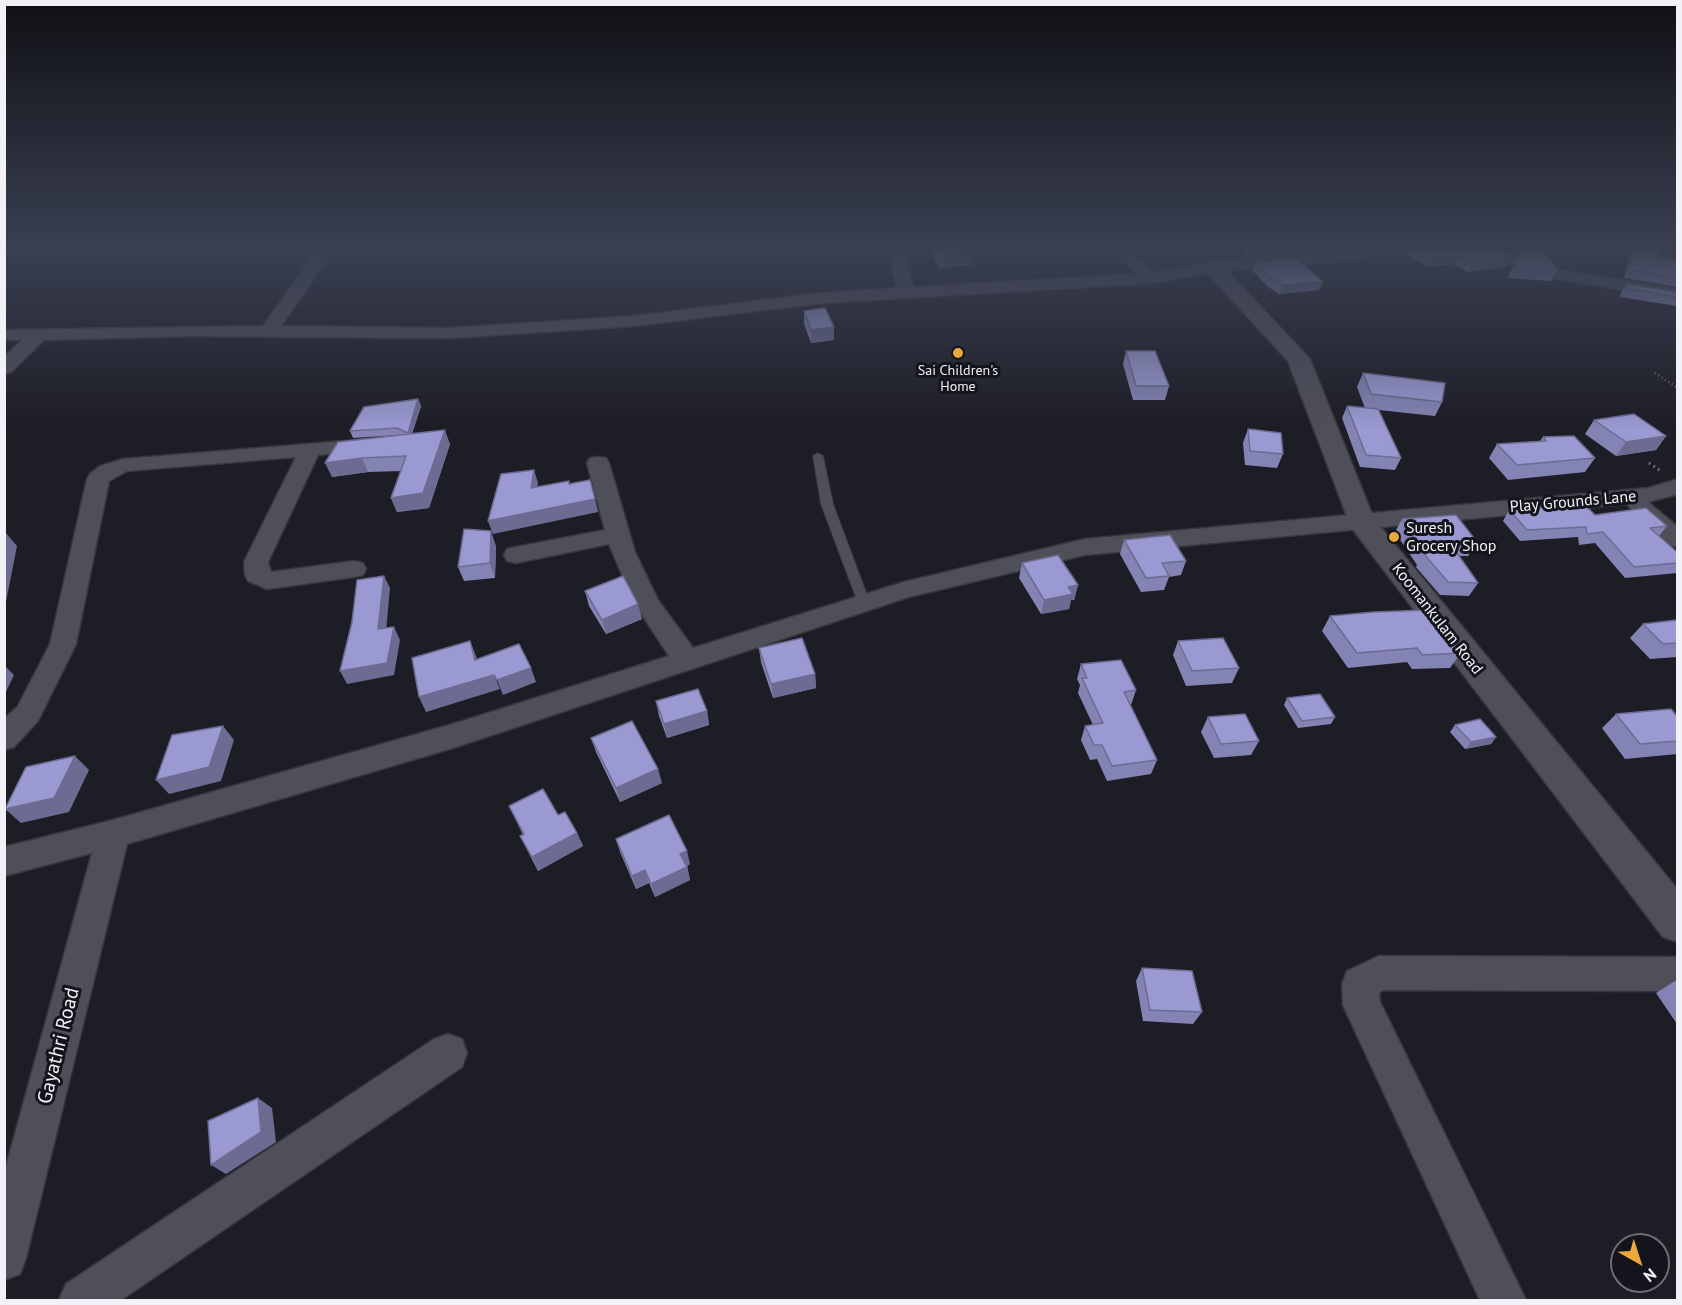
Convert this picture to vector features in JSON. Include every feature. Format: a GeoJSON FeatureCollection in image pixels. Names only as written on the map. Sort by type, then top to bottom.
{"type":"FeatureCollection","features":[{"type":"Feature","properties":{"kind":"street"},"geometry":{"type":"LineString","coordinates":[[269,331],[285,308]]}},
{"type":"Feature","properties":{"kind":"street"},"geometry":{"type":"LineString","coordinates":[[4,335],[269,331],[449,333],[634,321],[741,308]]}},
{"type":"Feature","properties":{"kind":"street","name":"Koomankulam Road"},"geometry":{"type":"LineString","coordinates":[[1251,308],[1299,359],[1360,521],[1677,923]]}},
{"type":"Feature","properties":{"kind":"street"},"geometry":{"type":"LineString","coordinates":[[4,368],[39,334]]}},
{"type":"Feature","properties":{"kind":"street"},"geometry":{"type":"LineString","coordinates":[[4,739],[28,713],[63,644],[98,479],[108,471],[123,465],[389,444]]}},
{"type":"Feature","properties":{"kind":"street"},"geometry":{"type":"LineString","coordinates":[[310,450],[256,562],[256,575],[267,581],[354,569]]}},
{"type":"Feature","properties":{"kind":"street"},"geometry":{"type":"LineString","coordinates":[[598,463],[623,552],[647,603],[686,659]]}},
{"type":"Feature","properties":{"kind":"street","name":"Play Grounds Lane"},"geometry":{"type":"LineString","coordinates":[[4,862],[113,834],[453,736],[904,590],[1085,547],[1651,495],[1677,486]]}},
{"type":"Feature","properties":{"kind":"street"},"geometry":{"type":"LineString","coordinates":[[1630,497],[1677,540]]}},
{"type":"Feature","properties":{"kind":"street"},"geometry":{"type":"LineString","coordinates":[[516,555],[618,535]]}},
{"type":"Feature","properties":{"kind":"street","name":"Gayathri Road"},"geometry":{"type":"LineString","coordinates":[[4,1258],[113,834]]}},
{"type":"Feature","properties":{"kind":"street"},"geometry":{"type":"LineString","coordinates":[[1503,1300],[1362,1005],[1360,984],[1379,974],[1677,974]]}},
{"type":"Feature","properties":{"kind":"street"},"geometry":{"type":"LineString","coordinates":[[82,1300],[448,1053]]}},
{"type":"Feature","properties":{"kind":"lane"},"geometry":{"type":"LineString","coordinates":[[818,456],[827,504],[864,603]]}},
{"type":"Feature","properties":{"kind":"path"},"geometry":{"type":"LineString","coordinates":[[1655,373],[1677,388]]}},
{"type":"Feature","properties":{"kind":"building"},"geometry":{"type":"Polygon","coordinates":[[[825,308],[834,327],[811,330],[804,311],[825,308]]]}},
{"type":"Feature","properties":{"kind":"building"},"geometry":{"type":"Polygon","coordinates":[[[1126,351],[1155,351],[1169,386],[1136,386],[1126,351]]]}},
{"type":"Feature","properties":{"kind":"building"},"geometry":{"type":"Polygon","coordinates":[[[1363,373],[1445,383],[1442,402],[1371,394],[1363,373]]]}},
{"type":"Feature","properties":{"kind":"building"},"geometry":{"type":"Polygon","coordinates":[[[418,399],[408,433],[397,428],[350,431],[364,407],[418,399]]]}},
{"type":"Feature","properties":{"kind":"building"},"geometry":{"type":"Polygon","coordinates":[[[1347,406],[1378,409],[1401,458],[1366,455],[1347,406]]]}},
{"type":"Feature","properties":{"kind":"building"},"geometry":{"type":"Polygon","coordinates":[[[1634,414],[1666,436],[1626,442],[1594,420],[1634,414]]]}},
{"type":"Feature","properties":{"kind":"building"},"geometry":{"type":"Polygon","coordinates":[[[1248,429],[1281,433],[1283,454],[1250,451],[1248,429]]]}},
{"type":"Feature","properties":{"kind":"building"},"geometry":{"type":"Polygon","coordinates":[[[445,430],[423,493],[391,498],[406,456],[325,463],[338,442],[445,430]]]}},
{"type":"Feature","properties":{"kind":"building"},"geometry":{"type":"Polygon","coordinates":[[[1574,436],[1595,458],[1517,465],[1497,444],[1546,441],[1543,437],[1574,436]]]}},
{"type":"Feature","properties":{"kind":"building"},"geometry":{"type":"Polygon","coordinates":[[[534,470],[531,488],[569,481],[569,484],[590,480],[595,499],[488,521],[501,474],[534,470]]]}},
{"type":"Feature","properties":{"kind":"building"},"geometry":{"type":"Polygon","coordinates":[[[1583,503],[1595,515],[1646,508],[1667,526],[1650,528],[1677,552],[1677,563],[1634,567],[1603,532],[1587,534],[1586,527],[1527,530],[1509,510],[1583,503]]]}},
{"type":"Feature","properties":{"kind":"building"},"geometry":{"type":"Polygon","coordinates":[[[1456,515],[1477,542],[1450,543],[1478,583],[1448,582],[1424,554],[1426,554],[1402,519],[1456,515]]]}},
{"type":"Feature","properties":{"kind":"building"},"geometry":{"type":"Polygon","coordinates":[[[464,529],[491,531],[490,563],[458,567],[464,529]]]}},
{"type":"Feature","properties":{"kind":"building"},"geometry":{"type":"Polygon","coordinates":[[[1170,535],[1186,561],[1162,563],[1169,576],[1146,578],[1124,540],[1170,535]]]}},
{"type":"Feature","properties":{"kind":"building"},"geometry":{"type":"Polygon","coordinates":[[[1058,555],[1078,585],[1068,587],[1073,594],[1044,600],[1022,563],[1058,555]]]}},
{"type":"Feature","properties":{"kind":"building"},"geometry":{"type":"Polygon","coordinates":[[[384,576],[378,629],[394,627],[387,663],[340,671],[352,622],[357,580],[384,576]]]}},
{"type":"Feature","properties":{"kind":"building"},"geometry":{"type":"Polygon","coordinates":[[[623,576],[638,604],[602,620],[585,591],[623,576]]]}},
{"type":"Feature","properties":{"kind":"building"},"geometry":{"type":"Polygon","coordinates":[[[1428,610],[1461,653],[1422,655],[1417,648],[1357,653],[1330,616],[1374,612],[1428,610]]]}},
{"type":"Feature","properties":{"kind":"building"},"geometry":{"type":"Polygon","coordinates":[[[1677,620],[1677,643],[1663,644],[1643,624],[1677,620]]]}},
{"type":"Feature","properties":{"kind":"building"},"geometry":{"type":"Polygon","coordinates":[[[802,638],[815,674],[771,684],[759,648],[802,638]]]}},
{"type":"Feature","properties":{"kind":"building"},"geometry":{"type":"Polygon","coordinates":[[[1223,638],[1239,668],[1192,671],[1178,641],[1223,638]]]}},
{"type":"Feature","properties":{"kind":"building"},"geometry":{"type":"Polygon","coordinates":[[[470,641],[475,660],[519,644],[531,668],[497,680],[494,675],[419,697],[412,658],[470,641]]]}},
{"type":"Feature","properties":{"kind":"building"},"geometry":{"type":"Polygon","coordinates":[[[1121,660],[1136,690],[1124,692],[1157,760],[1112,766],[1102,745],[1094,745],[1085,726],[1103,723],[1082,678],[1087,678],[1081,664],[1121,660]]]}},
{"type":"Feature","properties":{"kind":"building"},"geometry":{"type":"Polygon","coordinates":[[[698,689],[707,711],[664,724],[656,701],[698,689]]]}},
{"type":"Feature","properties":{"kind":"building"},"geometry":{"type":"Polygon","coordinates":[[[1320,694],[1335,717],[1302,721],[1287,698],[1320,694]]]}},
{"type":"Feature","properties":{"kind":"building"},"geometry":{"type":"Polygon","coordinates":[[[1671,709],[1677,716],[1677,741],[1640,744],[1616,714],[1671,709]]]}},
{"type":"Feature","properties":{"kind":"building"},"geometry":{"type":"Polygon","coordinates":[[[1245,714],[1259,741],[1221,744],[1208,717],[1245,714]]]}},
{"type":"Feature","properties":{"kind":"building"},"geometry":{"type":"Polygon","coordinates":[[[1480,719],[1496,737],[1471,742],[1455,725],[1480,719]]]}},
{"type":"Feature","properties":{"kind":"building"},"geometry":{"type":"Polygon","coordinates":[[[632,721],[658,769],[616,788],[591,738],[632,721]]]}},
{"type":"Feature","properties":{"kind":"building"},"geometry":{"type":"Polygon","coordinates":[[[223,726],[209,767],[156,780],[172,735],[223,726]]]}},
{"type":"Feature","properties":{"kind":"building"},"geometry":{"type":"Polygon","coordinates":[[[75,756],[54,798],[5,809],[26,767],[75,756]]]}},
{"type":"Feature","properties":{"kind":"building"},"geometry":{"type":"Polygon","coordinates":[[[543,789],[558,815],[565,812],[577,833],[532,857],[520,836],[524,834],[509,806],[543,789]]]}},
{"type":"Feature","properties":{"kind":"building"},"geometry":{"type":"Polygon","coordinates":[[[669,815],[687,851],[680,854],[687,867],[651,884],[645,870],[632,876],[616,839],[669,815]]]}},
{"type":"Feature","properties":{"kind":"building"},"geometry":{"type":"Polygon","coordinates":[[[1142,968],[1192,971],[1202,1012],[1150,1010],[1142,968]]]}},
{"type":"Feature","properties":{"kind":"building"},"geometry":{"type":"Polygon","coordinates":[[[258,1098],[261,1132],[211,1165],[208,1121],[258,1098]]]}},
{"type":"Feature","properties":{"kind":"place","name":"Sai Children's Home"},"geometry":{"type":"Point","coordinates":[958,353]}},
{"type":"Feature","properties":{"kind":"place","name":"Suresh Grocery Shop"},"geometry":{"type":"Point","coordinates":[1394,537]}}]}
